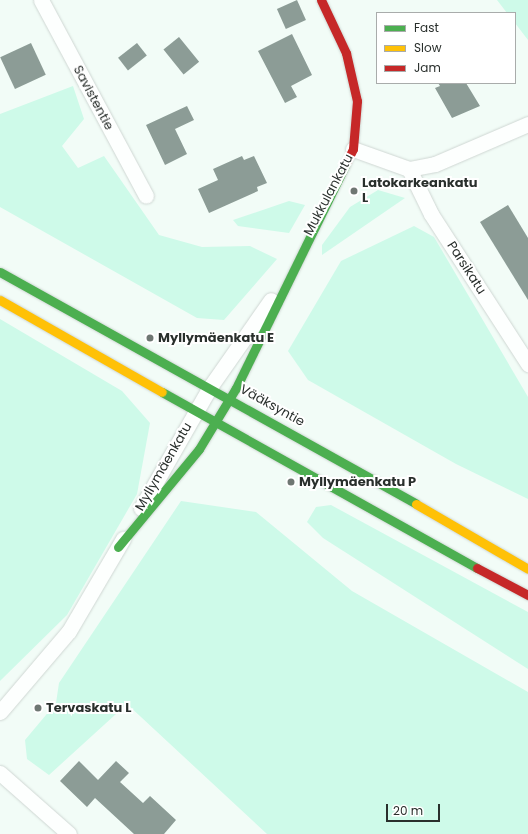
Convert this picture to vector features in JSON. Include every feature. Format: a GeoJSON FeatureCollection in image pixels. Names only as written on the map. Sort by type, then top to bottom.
{"type":"FeatureCollection","features":[{"type":"Feature","properties":{"kind":"main road","name":"Mukkulankatu"},"geometry":{"type":"LineString","coordinates":[[215,423],[230,398],[300,252],[353,149],[357,101],[346,52],[321,0]]}},
{"type":"Feature","properties":{"kind":"main road","name":"Vääksyntie"},"geometry":{"type":"LineString","coordinates":[[0,272],[230,398],[528,569]]}},
{"type":"Feature","properties":{"kind":"main road"},"geometry":{"type":"LineString","coordinates":[[0,300],[196,413],[528,596]]}},
{"type":"Feature","properties":{"kind":"main road","name":"Myllymäenkatu"},"geometry":{"type":"LineString","coordinates":[[118,547],[215,423]]}},
{"type":"Feature","properties":{"kind":"street","name":"Savistentie"},"geometry":{"type":"LineString","coordinates":[[41,0],[146,196]]}},
{"type":"Feature","properties":{"kind":"street"},"geometry":{"type":"LineString","coordinates":[[353,149],[409,168],[435,164],[528,124]]}},
{"type":"Feature","properties":{"kind":"street","name":"Parsikatu"},"geometry":{"type":"LineString","coordinates":[[409,168],[431,214],[528,364]]}},
{"type":"Feature","properties":{"kind":"street","name":"Mukkulankatu"},"geometry":{"type":"LineString","coordinates":[[210,387],[300,252]]}},
{"type":"Feature","properties":{"kind":"street","name":"Myllymäenkatu"},"geometry":{"type":"LineString","coordinates":[[0,712],[69,631],[210,387]]}},
{"type":"Feature","properties":{"kind":"street"},"geometry":{"type":"LineString","coordinates":[[0,773],[69,834]]}},
{"type":"Feature","properties":{"kind":"green space"},"geometry":{"type":"Polygon","coordinates":[[[497,0],[528,0],[528,40],[516,24],[516,12],[506,12],[497,0]]]}},
{"type":"Feature","properties":{"kind":"green space"},"geometry":{"type":"Polygon","coordinates":[[[73,86],[84,119],[62,146],[78,168],[104,156],[159,235],[202,247],[250,246],[277,259],[224,320],[197,318],[0,207],[0,114],[73,86]]]}},
{"type":"Feature","properties":{"kind":"green space"},"geometry":{"type":"Polygon","coordinates":[[[378,190],[405,198],[322,255],[322,245],[350,207],[378,190]]]}},
{"type":"Feature","properties":{"kind":"green space"},"geometry":{"type":"Polygon","coordinates":[[[289,201],[305,205],[289,233],[238,226],[233,220],[289,201]]]}},
{"type":"Feature","properties":{"kind":"green space"},"geometry":{"type":"Polygon","coordinates":[[[414,226],[434,237],[528,397],[528,499],[456,464],[308,380],[288,351],[341,261],[414,226]]]}},
{"type":"Feature","properties":{"kind":"green space"},"geometry":{"type":"Polygon","coordinates":[[[0,319],[122,391],[150,423],[137,494],[67,615],[0,681],[0,319]]]}},
{"type":"Feature","properties":{"kind":"green space"},"geometry":{"type":"Polygon","coordinates":[[[181,501],[256,512],[352,591],[528,692],[528,834],[267,834],[127,704],[49,775],[27,759],[25,740],[56,703],[59,683],[181,501]]]}},
{"type":"Feature","properties":{"kind":"green space"},"geometry":{"type":"Polygon","coordinates":[[[331,505],[528,612],[528,669],[323,538],[307,522],[316,507],[331,505]]]}},
{"type":"Feature","properties":{"kind":"building"},"geometry":{"type":"Polygon","coordinates":[[[297,0],[306,20],[286,29],[277,9],[297,0]]]}},
{"type":"Feature","properties":{"kind":"building"},"geometry":{"type":"Polygon","coordinates":[[[292,34],[312,75],[291,86],[297,97],[285,103],[258,51],[292,34]]]}},
{"type":"Feature","properties":{"kind":"building"},"geometry":{"type":"Polygon","coordinates":[[[179,37],[199,62],[184,74],[163,50],[179,37]]]}},
{"type":"Feature","properties":{"kind":"building"},"geometry":{"type":"Polygon","coordinates":[[[31,43],[46,75],[15,89],[0,57],[31,43]]]}},
{"type":"Feature","properties":{"kind":"building"},"geometry":{"type":"Polygon","coordinates":[[[137,43],[147,56],[128,70],[118,58],[137,43]]]}},
{"type":"Feature","properties":{"kind":"building"},"geometry":{"type":"Polygon","coordinates":[[[439,84],[467,84],[480,106],[452,118],[435,88],[440,86],[439,84]]]}},
{"type":"Feature","properties":{"kind":"building"},"geometry":{"type":"Polygon","coordinates":[[[187,106],[194,120],[175,129],[187,154],[165,165],[146,125],[187,106]]]}},
{"type":"Feature","properties":{"kind":"building"},"geometry":{"type":"Polygon","coordinates":[[[242,156],[244,160],[254,156],[267,183],[257,187],[258,191],[209,213],[198,189],[218,180],[213,169],[242,156]]]}},
{"type":"Feature","properties":{"kind":"building"},"geometry":{"type":"Polygon","coordinates":[[[508,205],[528,238],[528,300],[480,222],[508,205]]]}},
{"type":"Feature","properties":{"kind":"building"},"geometry":{"type":"Polygon","coordinates":[[[79,761],[98,780],[116,761],[129,773],[120,782],[143,803],[150,796],[176,820],[164,834],[134,834],[95,798],[87,807],[60,781],[79,761]]]}},
{"type":"Feature","properties":{"kind":"traffic: fast"},"geometry":{"type":"LineString","coordinates":[[118,547],[199,449],[236,388],[346,163]]}},
{"type":"Feature","properties":{"kind":"traffic: fast"},"geometry":{"type":"LineString","coordinates":[[0,272],[416,504]]}},
{"type":"Feature","properties":{"kind":"traffic: fast"},"geometry":{"type":"LineString","coordinates":[[162,392],[477,568]]}},
{"type":"Feature","properties":{"kind":"traffic: slow"},"geometry":{"type":"LineString","coordinates":[[0,300],[162,392]]}},
{"type":"Feature","properties":{"kind":"traffic: slow"},"geometry":{"type":"LineString","coordinates":[[416,504],[528,569]]}},
{"type":"Feature","properties":{"kind":"traffic: jam"},"geometry":{"type":"LineString","coordinates":[[321,0],[346,53],[357,101],[353,149],[346,163]]}},
{"type":"Feature","properties":{"kind":"traffic: jam"},"geometry":{"type":"LineString","coordinates":[[477,568],[528,595]]}},
{"type":"Feature","properties":{"kind":"place","name":"Latokarkeankatu L"},"geometry":{"type":"Point","coordinates":[354,191]}},
{"type":"Feature","properties":{"kind":"place","name":"Myllymäenkatu E"},"geometry":{"type":"Point","coordinates":[150,338]}},
{"type":"Feature","properties":{"kind":"place","name":"Myllymäenkatu P"},"geometry":{"type":"Point","coordinates":[291,482]}},
{"type":"Feature","properties":{"kind":"place","name":"Tervaskatu L"},"geometry":{"type":"Point","coordinates":[38,708]}}]}
